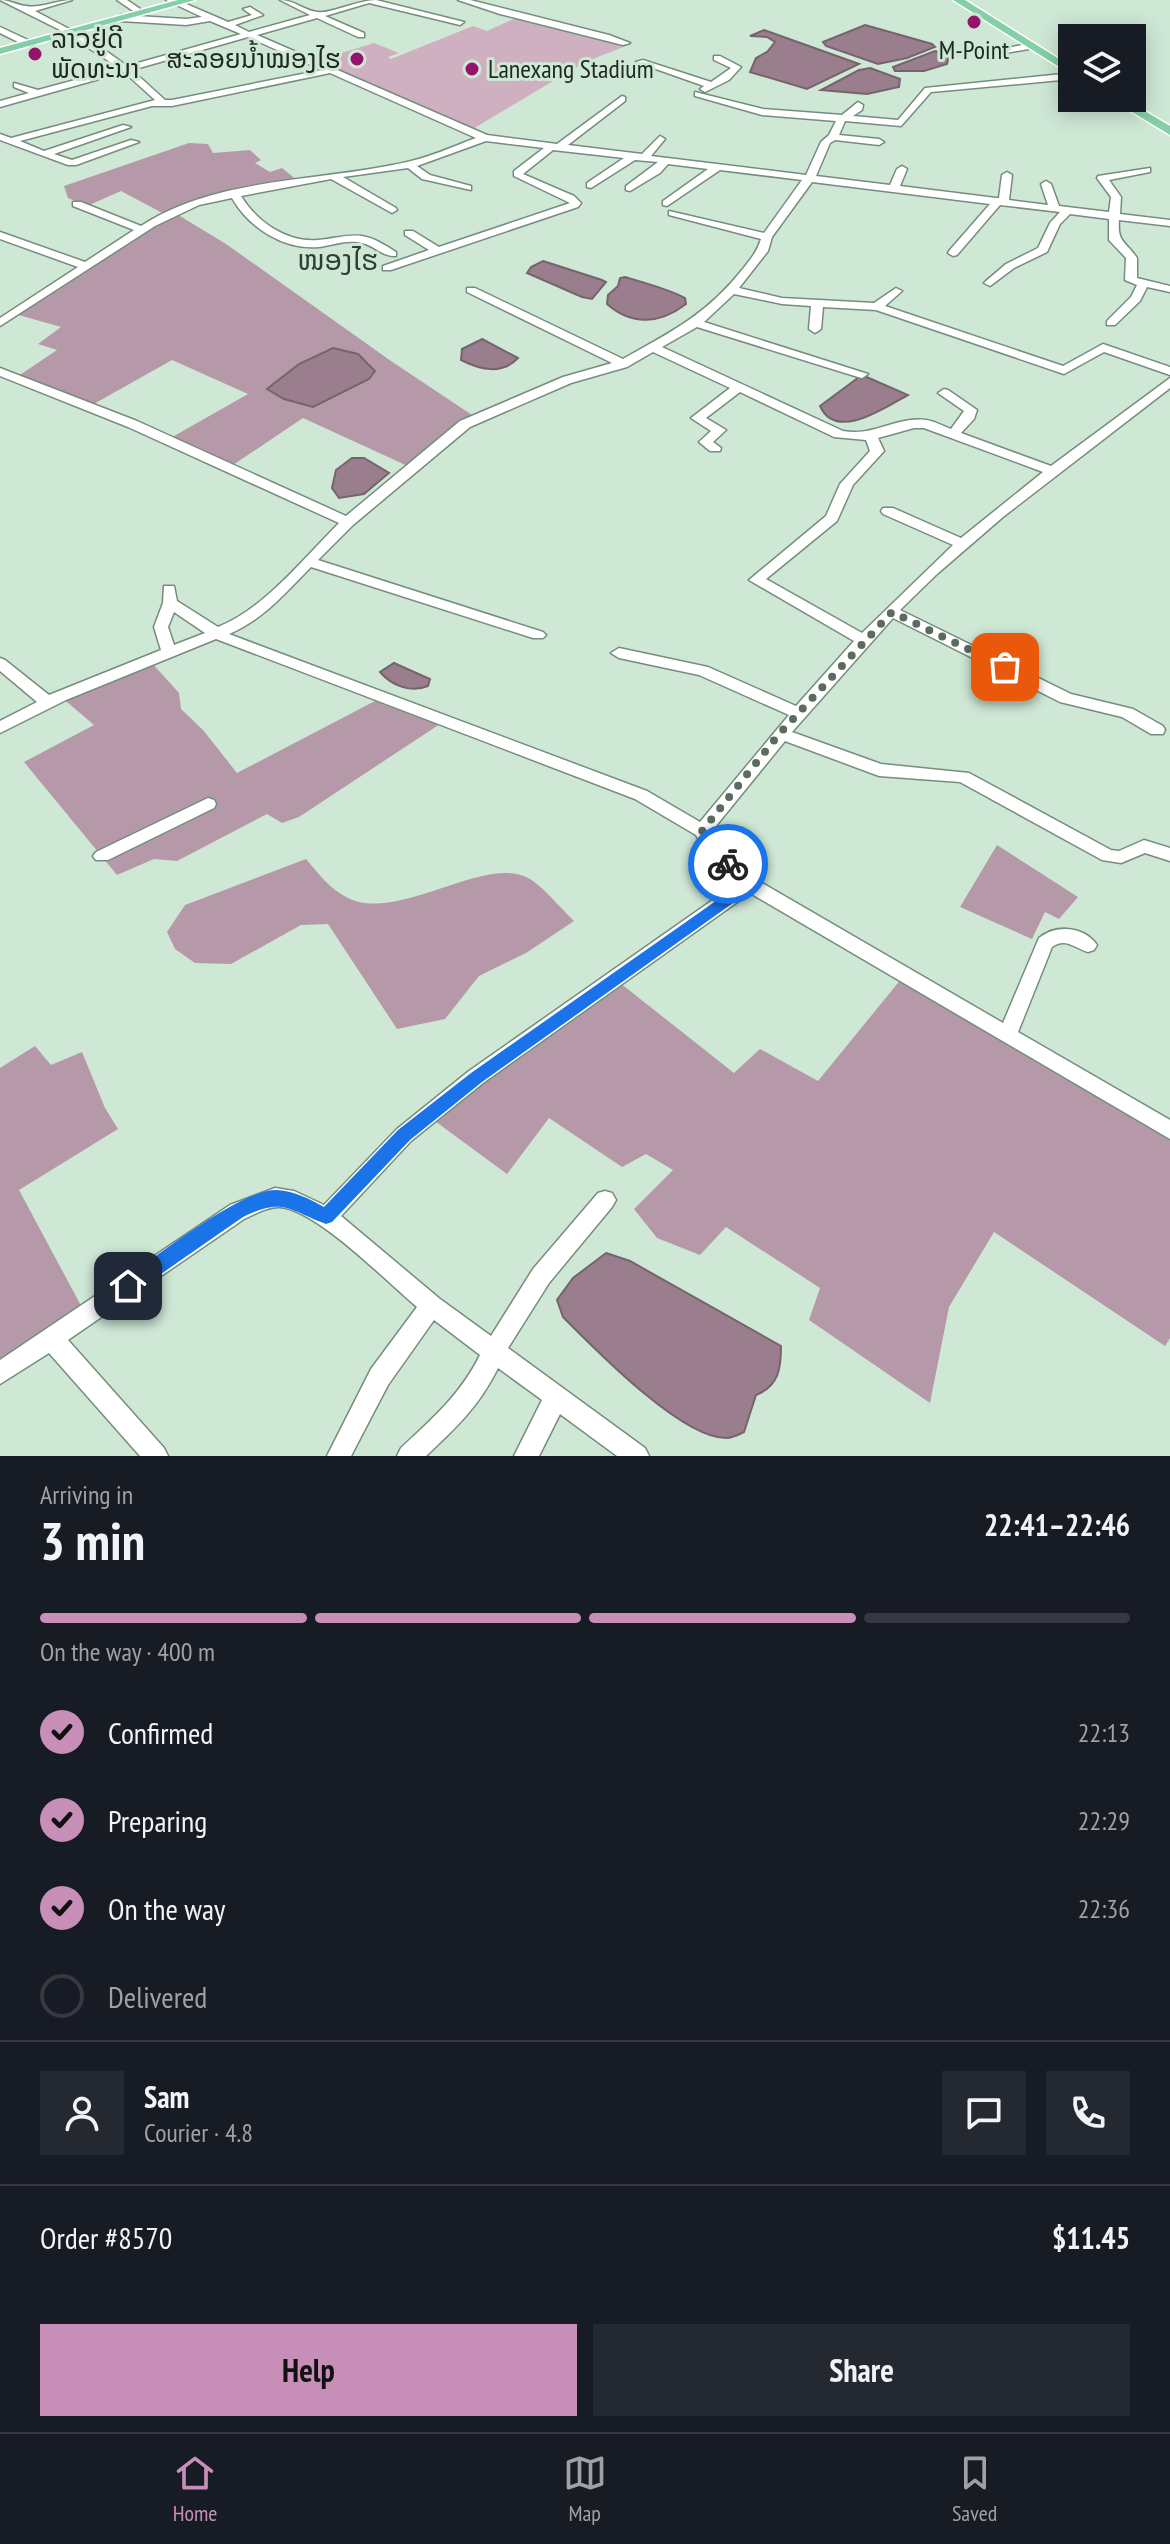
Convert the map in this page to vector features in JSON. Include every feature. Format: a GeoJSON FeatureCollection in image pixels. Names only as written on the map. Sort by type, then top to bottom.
{"type":"FeatureCollection","features":[{"type":"Feature","properties":{"kind":"main road"},"geometry":{"type":"LineString","coordinates":[[0,51],[190,0]]}},
{"type":"Feature","properties":{"kind":"main road"},"geometry":{"type":"LineString","coordinates":[[958,0],[1058,64]]}},
{"type":"Feature","properties":{"kind":"main road"},"geometry":{"type":"LineString","coordinates":[[1139,112],[1169,130]]}},
{"type":"Feature","properties":{"kind":"street"},"geometry":{"type":"LineString","coordinates":[[4,0],[71,31],[131,69],[162,102]]}},
{"type":"Feature","properties":{"kind":"street"},"geometry":{"type":"LineString","coordinates":[[27,10],[68,0]]}},
{"type":"Feature","properties":{"kind":"street"},"geometry":{"type":"LineString","coordinates":[[121,0],[142,13]]}},
{"type":"Feature","properties":{"kind":"street"},"geometry":{"type":"LineString","coordinates":[[284,0],[361,35]]}},
{"type":"Feature","properties":{"kind":"street"},"geometry":{"type":"LineString","coordinates":[[0,104],[371,0],[460,22]]}},
{"type":"Feature","properties":{"kind":"street"},"geometry":{"type":"LineString","coordinates":[[462,0],[567,28],[587,30],[626,43]]}},
{"type":"Feature","properties":{"kind":"street"},"geometry":{"type":"LineString","coordinates":[[174,2],[485,138],[1170,223]]}},
{"type":"Feature","properties":{"kind":"street"},"geometry":{"type":"LineString","coordinates":[[227,25],[259,15],[247,9]]}},
{"type":"Feature","properties":{"kind":"street"},"geometry":{"type":"LineString","coordinates":[[121,18],[186,22],[211,18]]}},
{"type":"Feature","properties":{"kind":"street"},"geometry":{"type":"LineString","coordinates":[[0,30],[27,43]]}},
{"type":"Feature","properties":{"kind":"street"},"geometry":{"type":"LineString","coordinates":[[989,53],[1031,46]]}},
{"type":"Feature","properties":{"kind":"street"},"geometry":{"type":"LineString","coordinates":[[717,58],[737,67],[726,78],[698,94],[762,112],[901,123],[928,90],[1058,76]]}},
{"type":"Feature","properties":{"kind":"street"},"geometry":{"type":"LineString","coordinates":[[640,62],[713,86]]}},
{"type":"Feature","properties":{"kind":"street"},"geometry":{"type":"LineString","coordinates":[[11,141],[162,102],[176,103],[329,71]]}},
{"type":"Feature","properties":{"kind":"street"},"geometry":{"type":"LineString","coordinates":[[17,85],[39,94]]}},
{"type":"Feature","properties":{"kind":"street"},"geometry":{"type":"LineString","coordinates":[[387,268],[575,204],[570,198],[518,173],[622,99]]}},
{"type":"Feature","properties":{"kind":"street"},"geometry":{"type":"LineString","coordinates":[[762,112],[771,102],[804,107],[803,116]]}},
{"type":"Feature","properties":{"kind":"street"},"geometry":{"type":"LineString","coordinates":[[0,728],[47,702],[219,635],[264,606],[348,522],[465,424],[567,380],[623,364],[696,323],[732,290],[763,251],[767,237],[809,179],[826,142],[833,137],[842,119],[857,110],[858,105]]}},
{"type":"Feature","properties":{"kind":"street"},"geometry":{"type":"LineString","coordinates":[[44,154],[126,127]]}},
{"type":"Feature","properties":{"kind":"street"},"geometry":{"type":"LineString","coordinates":[[0,137],[72,163],[134,142]]}},
{"type":"Feature","properties":{"kind":"street"},"geometry":{"type":"LineString","coordinates":[[833,137],[879,142]]}},
{"type":"Feature","properties":{"kind":"street"},"geometry":{"type":"LineString","coordinates":[[0,323],[143,230],[196,203],[293,181],[410,165],[485,138]]}},
{"type":"Feature","properties":{"kind":"street"},"geometry":{"type":"LineString","coordinates":[[591,185],[638,158],[660,139]]}},
{"type":"Feature","properties":{"kind":"street"},"geometry":{"type":"LineString","coordinates":[[630,188],[656,171],[665,161]]}},
{"type":"Feature","properties":{"kind":"street"},"geometry":{"type":"LineString","coordinates":[[410,165],[435,180],[467,188]]}},
{"type":"Feature","properties":{"kind":"street"},"geometry":{"type":"LineString","coordinates":[[716,168],[670,208],[767,237]]}},
{"type":"Feature","properties":{"kind":"street"},"geometry":{"type":"LineString","coordinates":[[894,189],[902,169]]}},
{"type":"Feature","properties":{"kind":"street"},"geometry":{"type":"LineString","coordinates":[[1146,170],[1102,178],[1116,197],[1114,240],[1135,261],[1131,280],[1170,289]]}},
{"type":"Feature","properties":{"kind":"street"},"geometry":{"type":"LineString","coordinates":[[953,253],[1001,202],[1007,175]]}},
{"type":"Feature","properties":{"kind":"street"},"geometry":{"type":"LineString","coordinates":[[334,176],[392,210]]}},
{"type":"Feature","properties":{"kind":"street"},"geometry":{"type":"LineString","coordinates":[[1046,184],[1054,208]]}},
{"type":"Feature","properties":{"kind":"street"},"geometry":{"type":"LineString","coordinates":[[235,194],[243,209],[260,225],[298,242],[310,245],[359,239],[392,254]]}},
{"type":"Feature","properties":{"kind":"street"},"geometry":{"type":"LineString","coordinates":[[77,204],[143,230]]}},
{"type":"Feature","properties":{"kind":"street"},"geometry":{"type":"LineString","coordinates":[[990,283],[1010,266],[1043,250],[1055,223],[1068,210]]}},
{"type":"Feature","properties":{"kind":"street"},"geometry":{"type":"LineString","coordinates":[[409,233],[438,251]]}},
{"type":"Feature","properties":{"kind":"street"},"geometry":{"type":"LineString","coordinates":[[0,235],[85,266]]}},
{"type":"Feature","properties":{"kind":"street"},"geometry":{"type":"LineString","coordinates":[[1111,323],[1136,299],[1143,284]]}},
{"type":"Feature","properties":{"kind":"street"},"geometry":{"type":"LineString","coordinates":[[471,290],[623,364]]}},
{"type":"Feature","properties":{"kind":"street"},"geometry":{"type":"LineString","coordinates":[[732,290],[817,304],[877,307],[1064,370],[1103,348],[1170,371]]}},
{"type":"Feature","properties":{"kind":"street"},"geometry":{"type":"LineString","coordinates":[[877,307],[896,291]]}},
{"type":"Feature","properties":{"kind":"street"},"geometry":{"type":"LineString","coordinates":[[815,329],[817,304]]}},
{"type":"Feature","properties":{"kind":"street"},"geometry":{"type":"LineString","coordinates":[[696,323],[862,374]]}},
{"type":"Feature","properties":{"kind":"street"},"geometry":{"type":"LineString","coordinates":[[655,348],[839,434],[872,438],[911,424],[926,424],[1055,472]]}},
{"type":"Feature","properties":{"kind":"street"},"geometry":{"type":"LineString","coordinates":[[0,372],[139,425],[227,469],[348,522]]}},
{"type":"Feature","properties":{"kind":"street"},"geometry":{"type":"LineString","coordinates":[[702,831],[780,733],[892,612],[963,544],[1170,382]]}},
{"type":"Feature","properties":{"kind":"street"},"geometry":{"type":"LineString","coordinates":[[715,448],[705,442],[720,430],[697,418],[740,386]]}},
{"type":"Feature","properties":{"kind":"street"},"geometry":{"type":"LineString","coordinates":[[944,393],[971,410],[970,416],[953,434]]}},
{"type":"Feature","properties":{"kind":"street"},"geometry":{"type":"LineString","coordinates":[[865,641],[756,580],[832,518],[847,484],[877,451],[872,438]]}},
{"type":"Feature","properties":{"kind":"street"},"geometry":{"type":"LineString","coordinates":[[888,511],[963,544]]}},
{"type":"Feature","properties":{"kind":"street"},"geometry":{"type":"LineString","coordinates":[[308,562],[538,635]]}},
{"type":"Feature","properties":{"kind":"street"},"geometry":{"type":"LineString","coordinates":[[170,654],[161,627],[170,596],[219,635],[641,795],[702,831],[711,848],[749,884],[1170,1130]]}},
{"type":"Feature","properties":{"kind":"street"},"geometry":{"type":"LineString","coordinates":[[892,612],[1066,698],[1127,713],[1157,730]]}},
{"type":"Feature","properties":{"kind":"street"},"geometry":{"type":"LineString","coordinates":[[619,653],[703,671],[798,713]]}},
{"type":"Feature","properties":{"kind":"street"},"geometry":{"type":"LineString","coordinates":[[0,663],[47,702]]}},
{"type":"Feature","properties":{"kind":"street"},"geometry":{"type":"LineString","coordinates":[[780,733],[879,770],[963,777],[1108,856],[1125,856],[1135,848],[1144,846],[1170,855]]}},
{"type":"Feature","properties":{"kind":"street"},"geometry":{"type":"LineString","coordinates":[[102,856],[208,804]]}},
{"type":"Feature","properties":{"kind":"street"},"geometry":{"type":"LineString","coordinates":[[326,1217],[404,1135],[476,1077],[749,884]]}},
{"type":"Feature","properties":{"kind":"street"},"geometry":{"type":"LineString","coordinates":[[1008,1034],[1045,943],[1054,935],[1065,933],[1088,945]]}},
{"type":"Feature","properties":{"kind":"street"},"geometry":{"type":"LineString","coordinates":[[0,1373],[237,1212],[275,1197],[294,1200],[326,1217],[432,1306],[637,1456]]}},
{"type":"Feature","properties":{"kind":"street"},"geometry":{"type":"LineString","coordinates":[[409,1456],[459,1410],[479,1382],[494,1351],[541,1276],[605,1200]]}},
{"type":"Feature","properties":{"kind":"street"},"geometry":{"type":"LineString","coordinates":[[339,1456],[381,1370],[400,1342],[432,1306]]}},
{"type":"Feature","properties":{"kind":"street"},"geometry":{"type":"LineString","coordinates":[[52,1339],[156,1456]]}},
{"type":"Feature","properties":{"kind":"street"},"geometry":{"type":"LineString","coordinates":[[526,1456],[556,1397]]}},
{"type":"Feature","properties":{"kind":"shaded area","name":"Lanexang Stadium"},"geometry":{"type":"Polygon","coordinates":[[[520,16],[579,29],[626,46],[585,62],[471,130],[312,62],[374,43],[399,53],[388,57],[391,59],[473,26],[487,31],[520,16]]]}},
{"type":"Feature","properties":{"kind":"shaded area"},"geometry":{"type":"Polygon","coordinates":[[[865,25],[935,47],[907,58],[878,64],[826,46],[823,42],[865,25]]]}},
{"type":"Feature","properties":{"kind":"shaded area"},"geometry":{"type":"Polygon","coordinates":[[[764,30],[859,64],[807,89],[750,72],[756,58],[767,52],[775,42],[767,37],[750,36],[764,30]]]}},
{"type":"Feature","properties":{"kind":"shaded area"},"geometry":{"type":"Polygon","coordinates":[[[935,51],[949,56],[947,64],[924,71],[895,71],[893,67],[935,51]]]}},
{"type":"Feature","properties":{"kind":"shaded area"},"geometry":{"type":"Polygon","coordinates":[[[870,68],[900,79],[899,87],[867,94],[821,90],[859,70],[870,68]]]}},
{"type":"Feature","properties":{"kind":"shaded area"},"geometry":{"type":"Polygon","coordinates":[[[189,143],[208,144],[213,153],[250,150],[261,160],[255,163],[270,172],[282,168],[298,181],[195,205],[175,213],[226,244],[478,419],[412,468],[303,418],[227,469],[167,440],[248,394],[172,360],[92,405],[17,377],[57,350],[38,344],[61,327],[15,314],[166,215],[121,191],[87,206],[68,198],[64,186],[189,143]]]}},
{"type":"Feature","properties":{"kind":"shaded area"},"geometry":{"type":"Polygon","coordinates":[[[543,261],[606,282],[592,299],[582,297],[527,273],[543,261]]]}},
{"type":"Feature","properties":{"kind":"shaded area"},"geometry":{"type":"Polygon","coordinates":[[[620,278],[679,295],[685,298],[686,304],[656,319],[626,316],[607,304],[608,295],[618,286],[620,278]]]}},
{"type":"Feature","properties":{"kind":"shaded area"},"geometry":{"type":"Polygon","coordinates":[[[482,339],[518,358],[498,369],[461,360],[462,349],[482,339]]]}},
{"type":"Feature","properties":{"kind":"shaded area"},"geometry":{"type":"Polygon","coordinates":[[[333,348],[358,354],[375,371],[369,379],[313,407],[284,399],[267,389],[299,364],[333,348]]]}},
{"type":"Feature","properties":{"kind":"shaded area"},"geometry":{"type":"Polygon","coordinates":[[[862,375],[908,395],[875,413],[849,422],[827,416],[820,406],[862,375]]]}},
{"type":"Feature","properties":{"kind":"shaded area"},"geometry":{"type":"Polygon","coordinates":[[[352,458],[364,458],[389,473],[364,494],[339,498],[332,488],[336,470],[352,458]]]}},
{"type":"Feature","properties":{"kind":"shaded area"},"geometry":{"type":"Polygon","coordinates":[[[150,661],[179,693],[181,709],[203,730],[237,773],[375,701],[440,724],[299,817],[282,823],[267,814],[177,861],[154,859],[117,875],[24,762],[94,725],[60,696],[150,661]]]}},
{"type":"Feature","properties":{"kind":"shaded area"},"geometry":{"type":"Polygon","coordinates":[[[394,663],[430,679],[428,686],[409,688],[390,681],[380,672],[394,663]]]}},
{"type":"Feature","properties":{"kind":"shaded area"},"geometry":{"type":"Polygon","coordinates":[[[997,845],[1078,897],[1059,919],[1045,912],[1032,939],[960,907],[997,845]]]}},
{"type":"Feature","properties":{"kind":"shaded area"},"geometry":{"type":"Polygon","coordinates":[[[306,859],[340,893],[366,903],[390,902],[490,874],[512,873],[536,883],[574,921],[526,953],[479,976],[445,1019],[397,1029],[328,924],[301,925],[231,964],[195,963],[175,949],[167,932],[185,905],[306,859]]]}},
{"type":"Feature","properties":{"kind":"shaded area"},"geometry":{"type":"Polygon","coordinates":[[[902,978],[1170,1136],[1170,1338],[1165,1346],[994,1232],[949,1307],[930,1403],[809,1320],[820,1288],[726,1227],[700,1255],[657,1238],[634,1209],[673,1170],[646,1154],[622,1167],[549,1118],[507,1174],[428,1116],[615,979],[734,1073],[760,1049],[818,1081],[902,978]]]}},
{"type":"Feature","properties":{"kind":"shaded area"},"geometry":{"type":"Polygon","coordinates":[[[35,1046],[51,1065],[82,1052],[105,1108],[118,1129],[19,1190],[86,1315],[0,1373],[0,1068],[35,1046]]]}},
{"type":"Feature","properties":{"kind":"shaded area"},"geometry":{"type":"Polygon","coordinates":[[[606,1253],[630,1261],[781,1346],[777,1375],[770,1387],[756,1395],[744,1432],[726,1438],[707,1434],[686,1424],[640,1390],[563,1317],[557,1300],[573,1278],[606,1253]]]}},
{"type":"Feature","properties":{"kind":"way so far"},"geometry":{"type":"LineString","coordinates":[[728,864],[706,842],[702,831],[780,733],[892,612],[1005,667]]}},
{"type":"Feature","properties":{"kind":"place","name":"M-Point"},"geometry":{"type":"Point","coordinates":[974,22]}},
{"type":"Feature","properties":{"kind":"place","name":"ລາວຢູ່ດີ ພັດທະນາ"},"geometry":{"type":"Point","coordinates":[35,54]}},
{"type":"Feature","properties":{"kind":"place","name":"ສະລອຍນ້ຳໝອງໄຮ"},"geometry":{"type":"Point","coordinates":[357,59]}},
{"type":"Feature","properties":{"kind":"place","name":"Lanexang Stadium"},"geometry":{"type":"Point","coordinates":[472,69]}},
{"type":"Feature","properties":{"kind":"district","name":"ໜອງໄຮ"},"geometry":{"type":"Point","coordinates":[338,260]}},
{"type":"Feature","properties":{"kind":"route"},"geometry":{"type":"LineString","coordinates":[[128,1286],[237,1212],[259,1201],[275,1197],[294,1200],[326,1217],[404,1135],[476,1077],[749,884],[728,864]]}}]}
